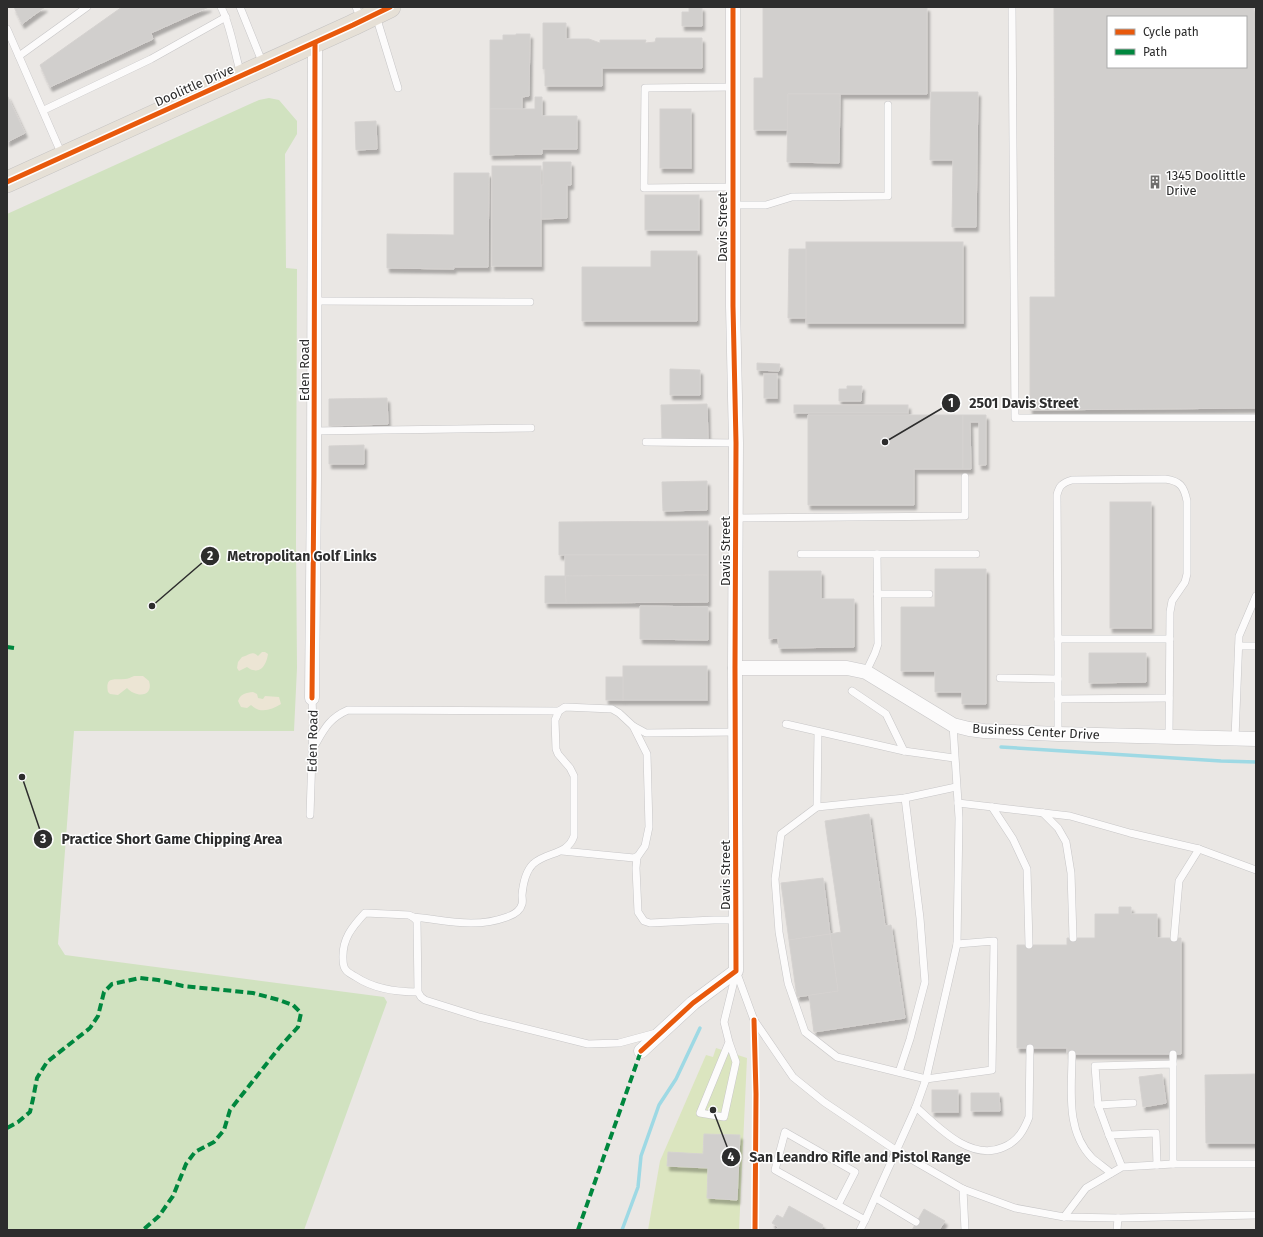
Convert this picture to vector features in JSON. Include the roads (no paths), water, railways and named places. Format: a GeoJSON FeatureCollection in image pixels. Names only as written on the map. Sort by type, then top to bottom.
{"type":"FeatureCollection","features":[{"type":"Feature","properties":{"kind":"main road","name":"Doolittle Drive"},"geometry":{"type":"LineString","coordinates":[[7,182],[314,43],[371,12]]}},
{"type":"Feature","properties":{"kind":"street","name":"Davis Street"},"geometry":{"type":"LineString","coordinates":[[733,7],[733,306],[736,443],[736,971]]}},
{"type":"Feature","properties":{"kind":"street","name":"Eden Road"},"geometry":{"type":"LineString","coordinates":[[312,698],[315,301],[314,43]]}},
{"type":"Feature","properties":{"kind":"street","name":"Business Center Drive"},"geometry":{"type":"LineString","coordinates":[[735,668],[847,668],[866,672],[953,724],[969,729],[1058,734],[1256,738]]}},
{"type":"Feature","properties":{"kind":"street"},"geometry":{"type":"LineString","coordinates":[[641,1051],[693,1003],[736,971]]}},
{"type":"Feature","properties":{"kind":"lane"},"geometry":{"type":"LineString","coordinates":[[19,56],[87,7]]}},
{"type":"Feature","properties":{"kind":"lane"},"geometry":{"type":"LineString","coordinates":[[221,7],[226,16],[235,56],[242,76]]}},
{"type":"Feature","properties":{"kind":"lane"},"geometry":{"type":"LineString","coordinates":[[240,7],[264,66]]}},
{"type":"Feature","properties":{"kind":"lane"},"geometry":{"type":"LineString","coordinates":[[1012,7],[1015,418],[1256,418]]}},
{"type":"Feature","properties":{"kind":"lane"},"geometry":{"type":"LineString","coordinates":[[371,12],[398,88]]}},
{"type":"Feature","properties":{"kind":"lane"},"geometry":{"type":"LineString","coordinates":[[44,110],[151,59],[226,16]]}},
{"type":"Feature","properties":{"kind":"lane"},"geometry":{"type":"LineString","coordinates":[[7,29],[44,110],[63,157]]}},
{"type":"Feature","properties":{"kind":"lane"},"geometry":{"type":"LineString","coordinates":[[733,187],[644,188],[645,88],[734,87]]}},
{"type":"Feature","properties":{"kind":"lane"},"geometry":{"type":"LineString","coordinates":[[733,205],[766,205],[792,197],[888,196],[888,105]]}},
{"type":"Feature","properties":{"kind":"lane"},"geometry":{"type":"LineString","coordinates":[[315,301],[530,302]]}},
{"type":"Feature","properties":{"kind":"lane"},"geometry":{"type":"LineString","coordinates":[[314,431],[531,428]]}},
{"type":"Feature","properties":{"kind":"lane"},"geometry":{"type":"LineString","coordinates":[[646,442],[736,443]]}},
{"type":"Feature","properties":{"kind":"lane"},"geometry":{"type":"LineString","coordinates":[[736,518],[965,516],[965,477]]}},
{"type":"Feature","properties":{"kind":"lane"},"geometry":{"type":"LineString","coordinates":[[1058,734],[1056,496],[1058,487],[1065,482],[1072,480],[1165,479],[1174,480],[1180,484],[1185,492],[1187,501],[1187,574],[1185,582],[1172,601],[1170,612],[1169,736]]}},
{"type":"Feature","properties":{"kind":"lane"},"geometry":{"type":"LineString","coordinates":[[801,554],[976,554]]}},
{"type":"Feature","properties":{"kind":"lane"},"geometry":{"type":"LineString","coordinates":[[866,672],[878,644],[877,554]]}},
{"type":"Feature","properties":{"kind":"lane"},"geometry":{"type":"LineString","coordinates":[[877,594],[929,594]]}},
{"type":"Feature","properties":{"kind":"lane"},"geometry":{"type":"LineString","coordinates":[[1235,738],[1239,636],[1256,596]]}},
{"type":"Feature","properties":{"kind":"lane"},"geometry":{"type":"LineString","coordinates":[[1058,639],[1169,642]]}},
{"type":"Feature","properties":{"kind":"lane"},"geometry":{"type":"LineString","coordinates":[[1239,646],[1256,646]]}},
{"type":"Feature","properties":{"kind":"lane"},"geometry":{"type":"LineString","coordinates":[[1000,678],[1058,679]]}},
{"type":"Feature","properties":{"kind":"lane"},"geometry":{"type":"LineString","coordinates":[[852,691],[886,714],[904,751]]}},
{"type":"Feature","properties":{"kind":"lane","name":"Eden Road"},"geometry":{"type":"LineString","coordinates":[[310,815],[313,724],[312,698]]}},
{"type":"Feature","properties":{"kind":"lane"},"geometry":{"type":"LineString","coordinates":[[1058,699],[1169,698]]}},
{"type":"Feature","properties":{"kind":"lane"},"geometry":{"type":"LineString","coordinates":[[312,750],[328,723],[338,714],[348,710],[559,711],[565,707],[612,709],[619,713],[633,726],[646,733],[735,732]]}},
{"type":"Feature","properties":{"kind":"lane"},"geometry":{"type":"LineString","coordinates":[[418,992],[382,989],[366,983],[346,971],[343,964],[343,950],[346,938],[357,921],[365,913],[409,916],[478,924],[516,914],[522,904],[524,880],[533,864],[545,856],[562,851],[570,845],[574,836],[574,776],[556,749],[556,720],[559,711]]}},
{"type":"Feature","properties":{"kind":"lane"},"geometry":{"type":"LineString","coordinates":[[786,724],[904,751],[954,758]]}},
{"type":"Feature","properties":{"kind":"lane"},"geometry":{"type":"LineString","coordinates":[[860,1230],[897,1151],[926,1079],[957,944],[959,818],[953,724]]}},
{"type":"Feature","properties":{"kind":"lane"},"geometry":{"type":"LineString","coordinates":[[633,726],[647,754],[649,810],[649,827],[645,846],[637,857],[638,912],[644,920],[650,923],[736,920]]}},
{"type":"Feature","properties":{"kind":"lane"},"geometry":{"type":"LineString","coordinates":[[817,807],[818,732]]}},
{"type":"Feature","properties":{"kind":"lane"},"geometry":{"type":"LineString","coordinates":[[956,787],[905,798],[817,807],[781,834],[775,879],[780,932],[788,983],[805,1032],[838,1057],[926,1079],[992,1070],[994,941],[957,944]]}},
{"type":"Feature","properties":{"kind":"lane"},"geometry":{"type":"LineString","coordinates":[[898,1072],[910,1039],[925,982],[920,918],[905,798]]}},
{"type":"Feature","properties":{"kind":"lane"},"geometry":{"type":"LineString","coordinates":[[958,803],[1070,816],[1130,833],[1199,849],[1256,870]]}},
{"type":"Feature","properties":{"kind":"lane"},"geometry":{"type":"LineString","coordinates":[[992,807],[1013,839],[1027,869],[1029,945]]}},
{"type":"Feature","properties":{"kind":"lane"},"geometry":{"type":"LineString","coordinates":[[1044,813],[1058,828],[1066,842],[1071,873],[1073,938]]}},
{"type":"Feature","properties":{"kind":"lane"},"geometry":{"type":"LineString","coordinates":[[1174,938],[1179,881],[1199,849]]}},
{"type":"Feature","properties":{"kind":"lane"},"geometry":{"type":"LineString","coordinates":[[562,851],[634,858],[637,857]]}},
{"type":"Feature","properties":{"kind":"lane"},"geometry":{"type":"LineString","coordinates":[[413,917],[417,921],[418,992],[425,1000],[479,1017],[588,1044],[619,1043],[662,1032]]}},
{"type":"Feature","properties":{"kind":"lane"},"geometry":{"type":"LineString","coordinates":[[729,1042],[700,1113],[724,1117],[736,1062],[724,1022],[736,971]]}},
{"type":"Feature","properties":{"kind":"lane"},"geometry":{"type":"LineString","coordinates":[[736,971],[754,1020],[793,1077],[824,1102],[897,1151],[963,1189],[1015,1208],[1064,1217],[1118,1218],[1256,1215]]}},
{"type":"Feature","properties":{"kind":"lane"},"geometry":{"type":"LineString","coordinates":[[916,1107],[951,1137],[966,1146],[978,1150],[990,1151],[997,1150],[1008,1145],[1018,1138],[1029,1117],[1030,1048]]}},
{"type":"Feature","properties":{"kind":"lane"},"geometry":{"type":"LineString","coordinates":[[1072,1054],[1071,1115],[1078,1139],[1091,1157],[1111,1174]]}},
{"type":"Feature","properties":{"kind":"lane"},"geometry":{"type":"LineString","coordinates":[[1173,1054],[1173,1164]]}},
{"type":"Feature","properties":{"kind":"lane"},"geometry":{"type":"LineString","coordinates":[[1122,1167],[1098,1105],[1095,1066],[1173,1064]]}},
{"type":"Feature","properties":{"kind":"lane"},"geometry":{"type":"LineString","coordinates":[[1098,1105],[1133,1103]]}},
{"type":"Feature","properties":{"kind":"lane"},"geometry":{"type":"LineString","coordinates":[[838,1205],[854,1172],[786,1132],[775,1170],[838,1205],[865,1220]]}},
{"type":"Feature","properties":{"kind":"lane"},"geometry":{"type":"LineString","coordinates":[[1109,1135],[1156,1133],[1157,1165]]}},
{"type":"Feature","properties":{"kind":"lane"},"geometry":{"type":"LineString","coordinates":[[1064,1217],[1086,1188],[1122,1167],[1173,1164],[1256,1164]]}},
{"type":"Feature","properties":{"kind":"lane"},"geometry":{"type":"LineString","coordinates":[[963,1189],[965,1230]]}},
{"type":"Feature","properties":{"kind":"lane"},"geometry":{"type":"LineString","coordinates":[[876,1198],[916,1222]]}},
{"type":"Feature","properties":{"kind":"lane"},"geometry":{"type":"LineString","coordinates":[[1117,1230],[1118,1218]]}},
{"type":"Feature","properties":{"kind":"waterway"},"geometry":{"type":"LineString","coordinates":[[1001,747],[1256,762]]}},
{"type":"Feature","properties":{"kind":"waterway"},"geometry":{"type":"LineString","coordinates":[[622,1230],[638,1187],[641,1156],[659,1105],[676,1079],[700,1028]]}},
{"type":"Feature","properties":{"kind":"place","name":"1345 Doolittle Drive"},"geometry":{"type":"Point","coordinates":[1155,182]}},
{"type":"Feature","properties":{"kind":"place","name":"2501 Davis Street"},"geometry":{"type":"Point","coordinates":[885,442]}},
{"type":"Feature","properties":{"kind":"place","name":"Metropolitan Golf Links"},"geometry":{"type":"Point","coordinates":[152,606]}},
{"type":"Feature","properties":{"kind":"place","name":"Practice Short Game Chipping Area"},"geometry":{"type":"Point","coordinates":[22,777]}},
{"type":"Feature","properties":{"kind":"place","name":"San Leandro Rifle and Pistol Range"},"geometry":{"type":"Point","coordinates":[713,1110]}}]}
